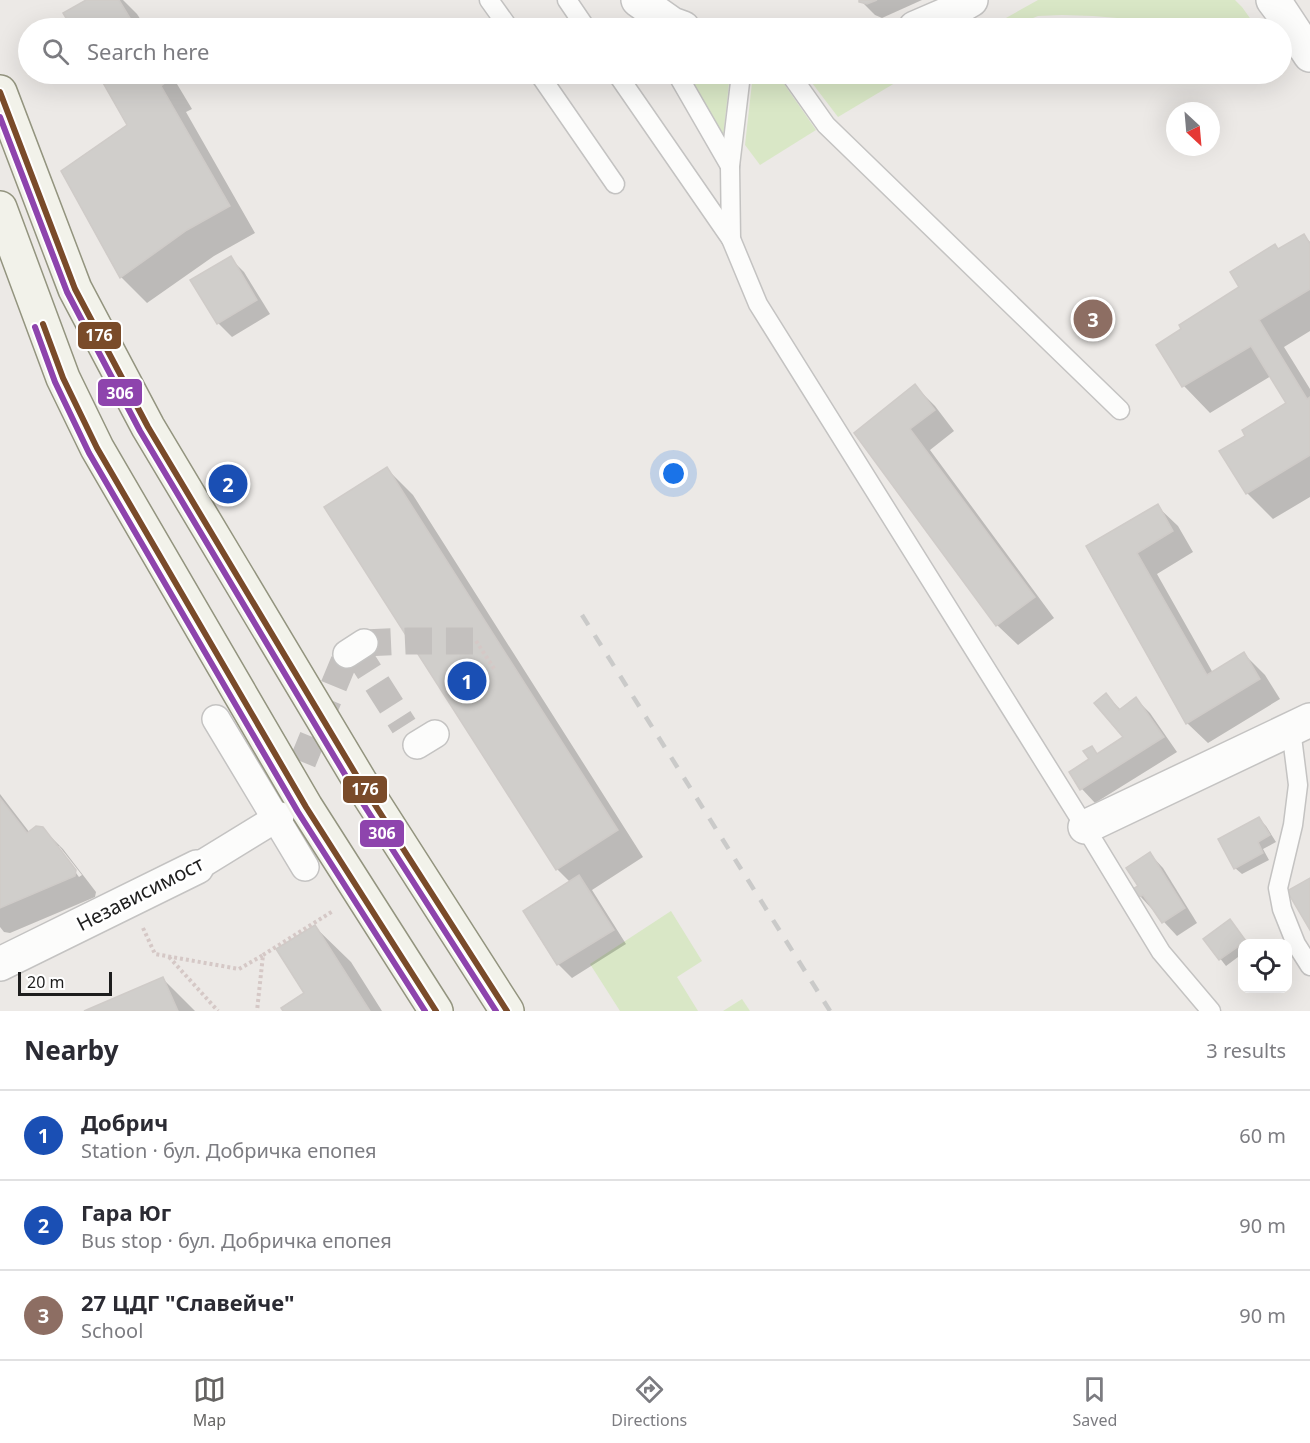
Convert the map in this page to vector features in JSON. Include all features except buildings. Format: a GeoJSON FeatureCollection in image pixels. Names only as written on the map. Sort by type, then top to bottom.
{"type":"FeatureCollection","features":[{"type":"Feature","properties":{"kind":"main road"},"geometry":{"type":"LineString","coordinates":[[0,92],[75,289],[133,399],[361,783],[507,1011]]}},
{"type":"Feature","properties":{"kind":"main road"},"geometry":{"type":"LineString","coordinates":[[0,208],[63,378],[97,448],[306,807],[436,1011]]}},
{"type":"Feature","properties":{"kind":"street"},"geometry":{"type":"LineString","coordinates":[[636,0],[663,18]]}},
{"type":"Feature","properties":{"kind":"street"},"geometry":{"type":"LineString","coordinates":[[938,18],[971,0]]}},
{"type":"Feature","properties":{"kind":"street"},"geometry":{"type":"LineString","coordinates":[[1272,0],[1286,18]]}},
{"type":"Feature","properties":{"kind":"street"},"geometry":{"type":"LineString","coordinates":[[1292,28],[1310,55]]}},
{"type":"Feature","properties":{"kind":"street"},"geometry":{"type":"LineString","coordinates":[[216,719],[278,817],[305,867]]}},
{"type":"Feature","properties":{"kind":"street"},"geometry":{"type":"LineString","coordinates":[[1085,827],[1301,725]]}},
{"type":"Feature","properties":{"kind":"street","name":"Независимост"},"geometry":{"type":"LineString","coordinates":[[0,963],[198,867],[278,817]]}},
{"type":"Feature","properties":{"kind":"lane"},"geometry":{"type":"LineString","coordinates":[[489,0],[502,18]]}},
{"type":"Feature","properties":{"kind":"lane"},"geometry":{"type":"LineString","coordinates":[[567,0],[579,18]]}},
{"type":"Feature","properties":{"kind":"lane"},"geometry":{"type":"LineString","coordinates":[[636,0],[646,18]]}},
{"type":"Feature","properties":{"kind":"lane"},"geometry":{"type":"LineString","coordinates":[[546,84],[615,184]]}},
{"type":"Feature","properties":{"kind":"lane"},"geometry":{"type":"LineString","coordinates":[[624,84],[731,239],[758,304],[1161,952],[1211,1011]]}},
{"type":"Feature","properties":{"kind":"lane"},"geometry":{"type":"LineString","coordinates":[[683,84],[730,166]]}},
{"type":"Feature","properties":{"kind":"lane"},"geometry":{"type":"LineString","coordinates":[[731,239],[730,166],[740,84]]}},
{"type":"Feature","properties":{"kind":"lane"},"geometry":{"type":"LineString","coordinates":[[797,84],[826,125],[1120,410]]}},
{"type":"Feature","properties":{"kind":"lane"},"geometry":{"type":"LineString","coordinates":[[1301,725],[1293,825],[1278,888],[1282,909],[1296,944],[1310,966]]}},
{"type":"Feature","properties":{"kind":"path"},"geometry":{"type":"LineString","coordinates":[[476,641],[495,670]]}},
{"type":"Feature","properties":{"kind":"path"},"geometry":{"type":"LineString","coordinates":[[155,954],[239,969],[333,911]]}},
{"type":"Feature","properties":{"kind":"path"},"geometry":{"type":"LineString","coordinates":[[257,1011],[263,955]]}},
{"type":"Feature","properties":{"kind":"path"},"geometry":{"type":"LineString","coordinates":[[169,956],[218,1011]]}},
{"type":"Feature","properties":{"kind":"green space"},"geometry":{"type":"Polygon","coordinates":[[[1038,0],[1235,0],[1250,18],[1117,18],[1062,15],[1006,18],[1038,0]]]}},
{"type":"Feature","properties":{"kind":"green space"},"geometry":{"type":"Polygon","coordinates":[[[693,84],[729,84],[723,138],[693,84]]]}},
{"type":"Feature","properties":{"kind":"green space"},"geometry":{"type":"Polygon","coordinates":[[[752,84],[784,84],[816,130],[760,165],[745,145],[752,84]]]}},
{"type":"Feature","properties":{"kind":"green space"},"geometry":{"type":"Polygon","coordinates":[[[813,84],[893,84],[838,117],[813,84]]]}},
{"type":"Feature","properties":{"kind":"green space"},"geometry":{"type":"Polygon","coordinates":[[[671,911],[702,961],[677,977],[698,1011],[620,1011],[590,964],[671,911]]]}},
{"type":"Feature","properties":{"kind":"green space"},"geometry":{"type":"Polygon","coordinates":[[[742,999],[750,1011],[723,1011],[742,999]]]}},
{"type":"Feature","properties":{"kind":"tunnel"},"geometry":{"type":"LineString","coordinates":[[364,643],[476,641]]}},
{"type":"Feature","properties":{"kind":"tunnel"},"geometry":{"type":"LineString","coordinates":[[355,649],[404,726]]}},
{"type":"Feature","properties":{"kind":"tunnel"},"geometry":{"type":"LineString","coordinates":[[287,800],[347,654]]}},
{"type":"Feature","properties":{"kind":"railway"},"geometry":{"type":"LineString","coordinates":[[582,615],[830,1011]]}},
{"type":"Feature","properties":{"kind":"transit line","name":"176"},"geometry":{"type":"LineString","coordinates":[[0,92],[75,289],[148,427],[361,783],[507,1011]]}},
{"type":"Feature","properties":{"kind":"transit line","name":"306"},"geometry":{"type":"LineString","coordinates":[[0,117],[67,292],[140,431],[353,788],[496,1011]]}},
{"type":"Feature","properties":{"kind":"transit line","name":"176"},"geometry":{"type":"LineString","coordinates":[[43,324],[63,378],[97,448],[306,807],[436,1011]]}},
{"type":"Feature","properties":{"kind":"transit line","name":"306"},"geometry":{"type":"LineString","coordinates":[[35,327],[55,382],[89,453],[298,812],[425,1011]]}},
{"type":"Feature","properties":{"kind":"place","name":"27 ЦДГ \"Славейче\""},"geometry":{"type":"Point","coordinates":[1093,319]}},
{"type":"Feature","properties":{"kind":"place","name":"Гара Юг"},"geometry":{"type":"Point","coordinates":[228,484]}},
{"type":"Feature","properties":{"kind":"place","name":"Добрич"},"geometry":{"type":"Point","coordinates":[467,681]}}]}
